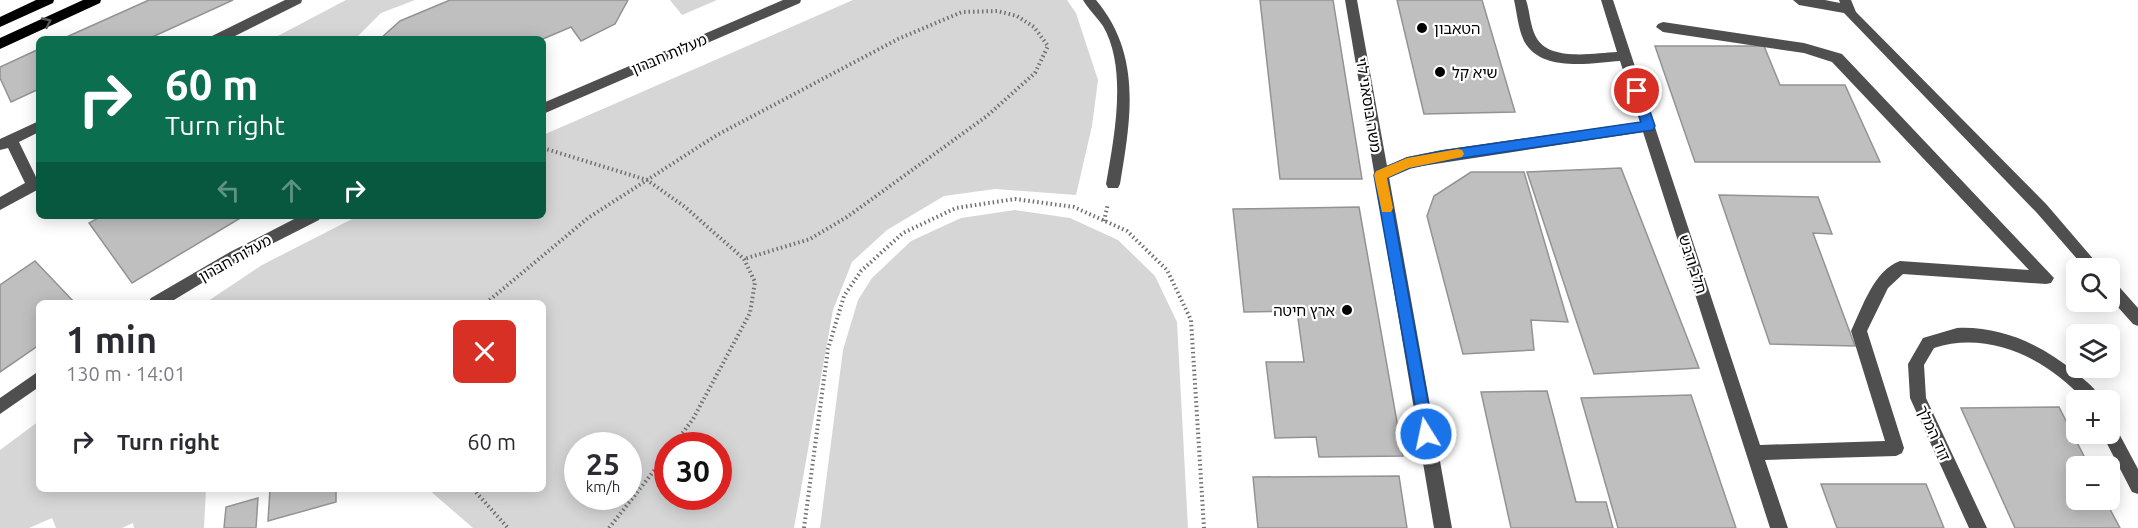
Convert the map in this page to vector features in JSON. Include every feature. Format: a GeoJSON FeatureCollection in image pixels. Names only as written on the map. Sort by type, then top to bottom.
{"type":"FeatureCollection","features":[{"type":"Feature","properties":{"kind":"main road"},"geometry":{"type":"LineString","coordinates":[[0,22],[48,0]]}},
{"type":"Feature","properties":{"kind":"main road"},"geometry":{"type":"LineString","coordinates":[[0,44],[95,0]]}},
{"type":"Feature","properties":{"kind":"street"},"geometry":{"type":"LineString","coordinates":[[222,36],[296,0]]}},
{"type":"Feature","properties":{"kind":"street","name":"מעלות חברון"},"geometry":{"type":"LineString","coordinates":[[546,108],[795,0]]}},
{"type":"Feature","properties":{"kind":"street"},"geometry":{"type":"LineString","coordinates":[[1089,0],[1111,29],[1120,58],[1122,126],[1113,184]]}},
{"type":"Feature","properties":{"kind":"street","name":"משה בוסאני לוי"},"geometry":{"type":"LineString","coordinates":[[1351,0],[1443,528]]}},
{"type":"Feature","properties":{"kind":"street"},"geometry":{"type":"LineString","coordinates":[[1520,0],[1532,42],[1540,52],[1556,58],[1625,56]]}},
{"type":"Feature","properties":{"kind":"street","name":"חלב ודבש"},"geometry":{"type":"LineString","coordinates":[[1607,0],[1779,528]]}},
{"type":"Feature","properties":{"kind":"street"},"geometry":{"type":"LineString","coordinates":[[1799,0],[1847,4],[1851,14],[2042,209],[2085,258]]}},
{"type":"Feature","properties":{"kind":"street"},"geometry":{"type":"LineString","coordinates":[[1663,27],[1804,48],[1837,58],[2046,278],[1900,267],[1883,283],[1859,331],[1896,448],[1754,453]]}},
{"type":"Feature","properties":{"kind":"street"},"geometry":{"type":"LineString","coordinates":[[1380,175],[1407,163],[1442,156],[1648,126]]}},
{"type":"Feature","properties":{"kind":"street"},"geometry":{"type":"LineString","coordinates":[[0,204],[36,183],[5,143],[36,128]]}},
{"type":"Feature","properties":{"kind":"street","name":"מעלות חברון"},"geometry":{"type":"LineString","coordinates":[[161,300],[235,256],[308,219]]}},
{"type":"Feature","properties":{"kind":"street"},"geometry":{"type":"LineString","coordinates":[[2120,299],[2138,319]]}},
{"type":"Feature","properties":{"kind":"street","name":"דוד המלך"},"geometry":{"type":"LineString","coordinates":[[1978,528],[1918,398],[1916,364],[1929,343],[1960,335],[1985,335],[2023,345],[2085,390]]}},
{"type":"Feature","properties":{"kind":"street"},"geometry":{"type":"LineString","coordinates":[[0,407],[36,380]]}},
{"type":"Feature","properties":{"kind":"street"},"geometry":{"type":"LineString","coordinates":[[2116,444],[2138,486]]}},
{"type":"Feature","properties":{"kind":"path"},"geometry":{"type":"LineString","coordinates":[[490,300],[588,218],[647,180],[727,129],[898,39],[962,12],[997,11],[1017,16],[1042,35],[1048,46],[1035,73],[987,116],[847,218],[810,239],[744,259]]}},
{"type":"Feature","properties":{"kind":"path"},"geometry":{"type":"LineString","coordinates":[[546,149],[647,180],[685,207],[744,259],[754,282],[750,313],[693,419],[683,432]]}},
{"type":"Feature","properties":{"kind":"path"},"geometry":{"type":"LineString","coordinates":[[804,528],[828,349],[844,296],[861,271],[903,233],[956,208],[1015,199],[1074,207],[1126,231],[1167,270],[1191,320],[1204,528]]}},
{"type":"Feature","properties":{"kind":"path"},"geometry":{"type":"LineString","coordinates":[[609,528],[654,471]]}},
{"type":"Feature","properties":{"kind":"path"},"geometry":{"type":"LineString","coordinates":[[476,492],[508,528]]}},
{"type":"Feature","properties":{"kind":"shaded area"},"geometry":{"type":"Polygon","coordinates":[[[346,0],[415,0],[381,13],[358,36],[278,36],[346,0]]]}},
{"type":"Feature","properties":{"kind":"shaded area"},"geometry":{"type":"Polygon","coordinates":[[[670,0],[717,0],[682,15],[670,0]]]}},
{"type":"Feature","properties":{"kind":"shaded area"},"geometry":{"type":"Polygon","coordinates":[[[853,0],[1067,0],[1076,13],[1098,80],[1092,126],[1076,195],[995,189],[944,196],[887,230],[852,262],[833,310],[794,528],[473,528],[431,492],[546,492],[546,300],[210,300],[262,265],[352,219],[546,219],[546,134],[853,0]]]}},
{"type":"Feature","properties":{"kind":"shaded area"},"geometry":{"type":"Polygon","coordinates":[[[1015,210],[1070,218],[1118,240],[1155,276],[1177,322],[1188,528],[820,528],[843,350],[858,300],[872,278],[911,241],[961,218],[1015,210]]]}},
{"type":"Feature","properties":{"kind":"shaded area"},"geometry":{"type":"Polygon","coordinates":[[[36,423],[36,492],[206,492],[204,528],[134,528],[133,523],[122,528],[56,528],[52,518],[29,528],[0,528],[0,450],[36,423]]]}},
{"type":"Feature","properties":{"kind":"building"},"geometry":{"type":"Polygon","coordinates":[[[149,0],[233,0],[155,36],[69,36],[149,0]]]}},
{"type":"Feature","properties":{"kind":"building"},"geometry":{"type":"Polygon","coordinates":[[[450,0],[628,0],[615,24],[581,41],[571,27],[546,38],[383,36],[400,21],[450,0]]]}},
{"type":"Feature","properties":{"kind":"building"},"geometry":{"type":"Polygon","coordinates":[[[1260,0],[1333,0],[1362,179],[1280,179],[1260,0]]]}},
{"type":"Feature","properties":{"kind":"building"},"geometry":{"type":"Polygon","coordinates":[[[1397,0],[1482,0],[1515,112],[1424,114],[1397,0]]]}},
{"type":"Feature","properties":{"kind":"building"},"geometry":{"type":"Polygon","coordinates":[[[1655,46],[1764,46],[1780,85],[1845,85],[1880,162],[1695,162],[1655,46]]]}},
{"type":"Feature","properties":{"kind":"building"},"geometry":{"type":"Polygon","coordinates":[[[36,50],[36,90],[11,102],[0,78],[0,67],[36,50]]]}},
{"type":"Feature","properties":{"kind":"building"},"geometry":{"type":"Polygon","coordinates":[[[1621,168],[1699,368],[1594,374],[1527,172],[1621,168]]]}},
{"type":"Feature","properties":{"kind":"building"},"geometry":{"type":"Polygon","coordinates":[[[1471,172],[1524,172],[1568,322],[1531,320],[1534,350],[1463,354],[1427,216],[1434,196],[1471,172]]]}},
{"type":"Feature","properties":{"kind":"building"},"geometry":{"type":"Polygon","coordinates":[[[1719,195],[1818,197],[1832,234],[1813,233],[1855,346],[1770,344],[1719,195]]]}},
{"type":"Feature","properties":{"kind":"building"},"geometry":{"type":"Polygon","coordinates":[[[1359,207],[1403,456],[1319,457],[1316,437],[1275,438],[1266,362],[1304,362],[1297,311],[1244,312],[1233,209],[1359,207]]]}},
{"type":"Feature","properties":{"kind":"building"},"geometry":{"type":"Polygon","coordinates":[[[96,219],[239,219],[132,283],[89,223],[96,219]]]}},
{"type":"Feature","properties":{"kind":"building"},"geometry":{"type":"Polygon","coordinates":[[[35,261],[72,300],[36,300],[36,347],[0,372],[0,285],[35,261]]]}},
{"type":"Feature","properties":{"kind":"building"},"geometry":{"type":"Polygon","coordinates":[[[1547,391],[1576,502],[1606,502],[1613,528],[1511,528],[1481,392],[1547,391]]]}},
{"type":"Feature","properties":{"kind":"building"},"geometry":{"type":"Polygon","coordinates":[[[1691,395],[1736,528],[1618,528],[1581,398],[1691,395]]]}},
{"type":"Feature","properties":{"kind":"building"},"geometry":{"type":"Polygon","coordinates":[[[2059,407],[2066,421],[2066,444],[2078,444],[2084,456],[2066,456],[2066,510],[2110,510],[2120,528],[2015,528],[1961,408],[2059,407]]]}},
{"type":"Feature","properties":{"kind":"building"},"geometry":{"type":"Polygon","coordinates":[[[1399,476],[1407,528],[1258,528],[1253,477],[1399,476]]]}},
{"type":"Feature","properties":{"kind":"building"},"geometry":{"type":"Polygon","coordinates":[[[1821,484],[1926,484],[1944,528],[1837,528],[1821,484]]]}},
{"type":"Feature","properties":{"kind":"building"},"geometry":{"type":"Polygon","coordinates":[[[270,492],[336,492],[336,502],[268,521],[270,492]]]}},
{"type":"Feature","properties":{"kind":"building"},"geometry":{"type":"Polygon","coordinates":[[[258,498],[256,528],[224,528],[226,507],[258,498]]]}},
{"type":"Feature","properties":{"kind":"slow traffic"},"geometry":{"type":"LineString","coordinates":[[1386,208],[1380,175],[1407,163],[1458,154]]}},
{"type":"Feature","properties":{"kind":"place","name":"הטאבון"},"geometry":{"type":"Point","coordinates":[1422,28]}},
{"type":"Feature","properties":{"kind":"place","name":"שיא קל"},"geometry":{"type":"Point","coordinates":[1440,72]}},
{"type":"Feature","properties":{"kind":"place","name":"ארץ חיטה"},"geometry":{"type":"Point","coordinates":[1347,310]}},
{"type":"Feature","properties":{"kind":"route"},"geometry":{"type":"LineString","coordinates":[[1426,434],[1380,175],[1407,163],[1442,156],[1648,126],[1637,91]]}}]}
